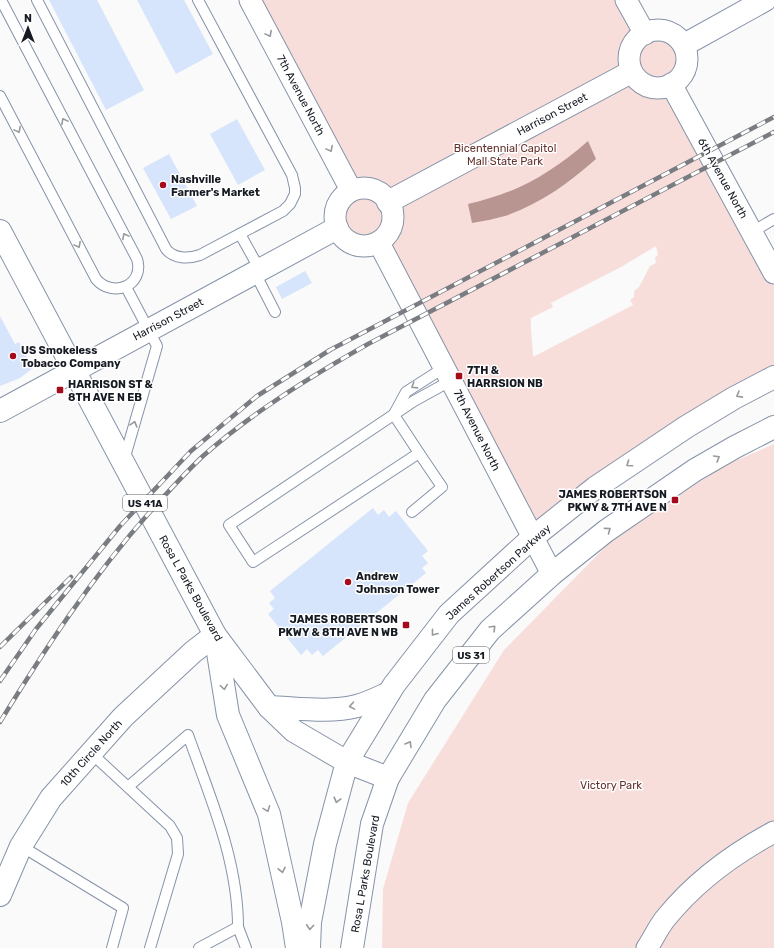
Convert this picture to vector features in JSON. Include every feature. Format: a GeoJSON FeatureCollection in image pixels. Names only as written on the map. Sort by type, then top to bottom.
{"type":"FeatureCollection","features":[{"type":"Feature","properties":{"kind":"main road"},"geometry":{"type":"LineString","coordinates":[[684,45],[765,0]]}},
{"type":"Feature","properties":{"kind":"main road","name":"Harrison Street"},"geometry":{"type":"LineString","coordinates":[[388,202],[631,72]]}},
{"type":"Feature","properties":{"kind":"main road","name":"Harrison Street"},"geometry":{"type":"LineString","coordinates":[[0,411],[337,228]]}},
{"type":"Feature","properties":{"kind":"main road","name":"Rosa L Parks Boulevard"},"geometry":{"type":"LineString","coordinates":[[0,231],[215,635],[269,707],[294,731],[347,762]]}},
{"type":"Feature","properties":{"kind":"main road","name":"James Robertson Parkway"},"geometry":{"type":"LineString","coordinates":[[347,762],[389,693],[449,614],[532,538],[595,488],[660,443],[722,405],[774,377]]}},
{"type":"Feature","properties":{"kind":"main road","name":"US 31"},"geometry":{"type":"LineString","coordinates":[[388,778],[435,700],[490,630],[552,574],[606,531],[695,470],[774,427]]}},
{"type":"Feature","properties":{"kind":"main road"},"geometry":{"type":"LineString","coordinates":[[215,635],[228,716],[269,814],[293,922],[297,948]]}},
{"type":"Feature","properties":{"kind":"main road","name":"10th Circle North"},"geometry":{"type":"LineString","coordinates":[[0,896],[21,846],[51,798],[90,752],[123,717],[193,652],[215,635]]}},
{"type":"Feature","properties":{"kind":"main road"},"geometry":{"type":"LineString","coordinates":[[269,707],[326,710],[357,706],[389,693]]}},
{"type":"Feature","properties":{"kind":"main road"},"geometry":{"type":"LineString","coordinates":[[308,948],[310,922],[325,844],[347,762]]}},
{"type":"Feature","properties":{"kind":"main road","name":"US 41A"},"geometry":{"type":"LineString","coordinates":[[347,762],[388,778]]}},
{"type":"Feature","properties":{"kind":"main road","name":"Rosa L Parks Boulevard"},"geometry":{"type":"LineString","coordinates":[[352,948],[372,824],[388,778]]}},
{"type":"Feature","properties":{"kind":"street","name":"7th Avenue North"},"geometry":{"type":"LineString","coordinates":[[250,0],[351,190]]}},
{"type":"Feature","properties":{"kind":"street"},"geometry":{"type":"LineString","coordinates":[[626,0],[645,34]]}},
{"type":"Feature","properties":{"kind":"street"},"geometry":{"type":"LineString","coordinates":[[657,30],[665,31],[678,37],[684,45],[688,58],[686,66],[682,75],[671,84],[661,88],[646,86],[636,79],[631,72],[629,64],[630,51],[634,43],[645,34],[657,30]]}},
{"type":"Feature","properties":{"kind":"street","name":"6th Avenue North"},"geometry":{"type":"LineString","coordinates":[[671,84],[774,273]]}},
{"type":"Feature","properties":{"kind":"street"},"geometry":{"type":"LineString","coordinates":[[370,189],[378,192],[388,202],[393,215],[392,225],[388,234],[379,243],[364,246],[354,244],[343,236],[337,228],[335,220],[336,208],[341,198],[351,190],[370,189]]}},
{"type":"Feature","properties":{"kind":"street","name":"7th Avenue North"},"geometry":{"type":"LineString","coordinates":[[379,243],[552,574]]}},
{"type":"Feature","properties":{"kind":"street"},"geometry":{"type":"LineString","coordinates":[[647,948],[664,920],[703,881],[745,848],[774,832]]}},
{"type":"Feature","properties":{"kind":"lane"},"geometry":{"type":"LineString","coordinates":[[0,96],[96,279],[106,288],[118,289],[126,287],[137,274],[139,264],[137,259],[1,0]]}},
{"type":"Feature","properties":{"kind":"lane"},"geometry":{"type":"LineString","coordinates":[[37,0],[167,251],[180,257],[195,257],[283,211],[294,197],[295,185],[292,175],[198,0]]}},
{"type":"Feature","properties":{"kind":"lane"},"geometry":{"type":"LineString","coordinates":[[752,232],[774,219]]}},
{"type":"Feature","properties":{"kind":"lane"},"geometry":{"type":"LineString","coordinates":[[240,234],[275,312]]}},
{"type":"Feature","properties":{"kind":"lane"},"geometry":{"type":"LineString","coordinates":[[124,462],[157,346],[126,287]]}},
{"type":"Feature","properties":{"kind":"lane"},"geometry":{"type":"LineString","coordinates":[[394,415],[406,392],[448,373]]}},
{"type":"Feature","properties":{"kind":"lane"},"geometry":{"type":"LineString","coordinates":[[419,453],[253,562],[228,525],[394,415],[414,401],[448,373]]}},
{"type":"Feature","properties":{"kind":"lane"},"geometry":{"type":"LineString","coordinates":[[394,415],[442,487],[412,512]]}},
{"type":"Feature","properties":{"kind":"lane"},"geometry":{"type":"LineString","coordinates":[[129,786],[188,735],[224,836],[238,899],[238,927],[246,948]]}},
{"type":"Feature","properties":{"kind":"lane"},"geometry":{"type":"LineString","coordinates":[[90,752],[129,786],[170,826],[176,838],[178,854],[150,948]]}},
{"type":"Feature","properties":{"kind":"lane"},"geometry":{"type":"LineString","coordinates":[[21,846],[123,908],[112,948]]}},
{"type":"Feature","properties":{"kind":"lane"},"geometry":{"type":"LineString","coordinates":[[199,948],[238,927]]}},
{"type":"Feature","properties":{"kind":"green space","name":"Bicentennial Capitol Mall State Park"},"geometry":{"type":"Polygon","coordinates":[[[250,0],[626,0],[653,31],[671,33],[678,38],[683,45],[687,62],[679,79],[774,273],[774,377],[532,538],[370,246],[351,242],[339,229],[335,212],[344,195],[250,0]],[[656,246],[621,267],[551,303],[553,307],[531,318],[533,357],[633,305],[630,300],[634,297],[634,291],[639,287],[650,266],[656,263],[655,258],[658,255],[656,246]]]}},
{"type":"Feature","properties":{"kind":"green space","name":"Victory Park"},"geometry":{"type":"Polygon","coordinates":[[[774,444],[774,948],[382,948],[383,889],[408,803],[504,650],[613,539],[724,466],[774,444]]]}},
{"type":"Feature","properties":{"kind":"shaded area"},"geometry":{"type":"Polygon","coordinates":[[[588,141],[596,159],[554,192],[518,211],[501,217],[472,223],[468,204],[502,194],[532,181],[574,153],[588,141]]]}},
{"type":"Feature","properties":{"kind":"building"},"geometry":{"type":"Polygon","coordinates":[[[49,0],[97,0],[144,90],[106,110],[49,0]]]}},
{"type":"Feature","properties":{"kind":"building"},"geometry":{"type":"Polygon","coordinates":[[[137,0],[184,0],[213,54],[176,74],[137,0]]]}},
{"type":"Feature","properties":{"kind":"building"},"geometry":{"type":"Polygon","coordinates":[[[237,119],[265,170],[238,185],[210,134],[237,119]]]}},
{"type":"Feature","properties":{"kind":"building"},"geometry":{"type":"Polygon","coordinates":[[[169,154],[197,206],[171,219],[143,168],[169,154]]]}},
{"type":"Feature","properties":{"kind":"building"},"geometry":{"type":"Polygon","coordinates":[[[305,271],[312,283],[282,299],[276,287],[305,271]]]}},
{"type":"Feature","properties":{"kind":"building","name":"US Smokeless Tobacco Company"},"geometry":{"type":"Polygon","coordinates":[[[0,316],[15,344],[19,342],[33,368],[20,378],[0,386],[0,316]]]}},
{"type":"Feature","properties":{"kind":"building","name":"Andrew Johnson Tower"},"geometry":{"type":"Polygon","coordinates":[[[373,508],[378,515],[384,510],[389,517],[396,511],[428,551],[422,556],[428,563],[422,568],[426,573],[323,656],[318,650],[312,655],[307,649],[301,655],[268,614],[274,609],[269,603],[275,598],[270,591],[373,508]]]}},
{"type":"Feature","properties":{"kind":"railway"},"geometry":{"type":"LineString","coordinates":[[0,681],[36,629],[120,526],[191,451],[257,396],[330,350],[774,117]]}},
{"type":"Feature","properties":{"kind":"railway"},"geometry":{"type":"LineString","coordinates":[[0,722],[70,614],[108,562],[128,537],[182,477],[222,440],[303,382],[368,344],[774,132]]}},
{"type":"Feature","properties":{"kind":"railway"},"geometry":{"type":"LineString","coordinates":[[0,647],[71,577]]}},
{"type":"Feature","properties":{"kind":"place","name":"Nashville Farmer's Market"},"geometry":{"type":"Point","coordinates":[163,185]}},
{"type":"Feature","properties":{"kind":"place","name":"US Smokeless Tobacco Company"},"geometry":{"type":"Point","coordinates":[13,356]}},
{"type":"Feature","properties":{"kind":"place","name":"7TH & HARRSION NB"},"geometry":{"type":"Point","coordinates":[459,376]}},
{"type":"Feature","properties":{"kind":"place","name":"HARRISON ST & 8TH AVE N EB"},"geometry":{"type":"Point","coordinates":[60,390]}},
{"type":"Feature","properties":{"kind":"place","name":"JAMES ROBERTSON PKWY & 7TH AVE N"},"geometry":{"type":"Point","coordinates":[675,500]}},
{"type":"Feature","properties":{"kind":"place","name":"Andrew Johnson Tower"},"geometry":{"type":"Point","coordinates":[348,582]}},
{"type":"Feature","properties":{"kind":"place","name":"JAMES ROBERTSON PKWY & 8TH AVE N WB"},"geometry":{"type":"Point","coordinates":[406,625]}}]}
